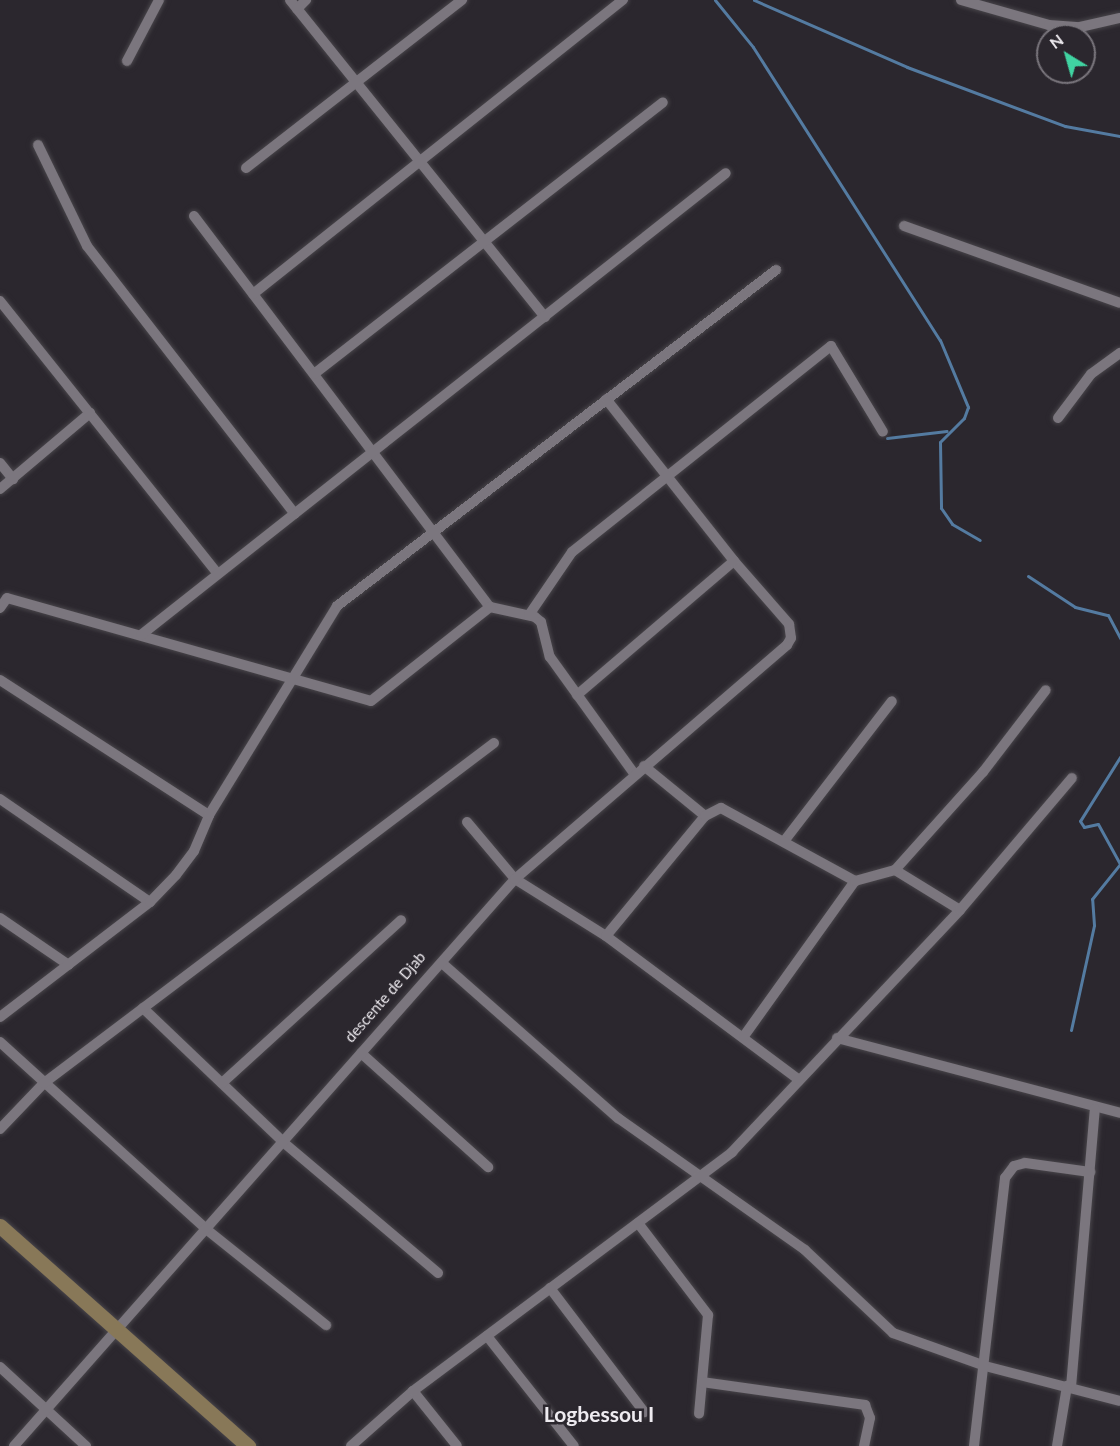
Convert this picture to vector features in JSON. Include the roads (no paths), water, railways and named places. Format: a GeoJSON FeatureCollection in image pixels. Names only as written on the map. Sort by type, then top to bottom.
{"type":"FeatureCollection","features":[{"type":"Feature","properties":{"kind":"main road"},"geometry":{"type":"LineString","coordinates":[[0,1226],[248,1446]]}},
{"type":"Feature","properties":{"kind":"street"},"geometry":{"type":"LineString","coordinates":[[127,61],[159,0]]}},
{"type":"Feature","properties":{"kind":"street"},"geometry":{"type":"LineString","coordinates":[[306,0],[293,4],[545,317]]}},
{"type":"Feature","properties":{"kind":"street"},"geometry":{"type":"LineString","coordinates":[[246,168],[462,0]]}},
{"type":"Feature","properties":{"kind":"street"},"geometry":{"type":"LineString","coordinates":[[253,294],[421,163],[623,0]]}},
{"type":"Feature","properties":{"kind":"street"},"geometry":{"type":"LineString","coordinates":[[961,0],[1049,25],[1080,27],[1120,18]]}},
{"type":"Feature","properties":{"kind":"street"},"geometry":{"type":"LineString","coordinates":[[314,374],[663,102]]}},
{"type":"Feature","properties":{"kind":"street"},"geometry":{"type":"LineString","coordinates":[[38,145],[87,246],[295,514]]}},
{"type":"Feature","properties":{"kind":"street"},"geometry":{"type":"LineString","coordinates":[[141,635],[726,173]]}},
{"type":"Feature","properties":{"kind":"street"},"geometry":{"type":"LineString","coordinates":[[194,216],[490,607],[529,615],[541,622],[546,650],[634,775]]}},
{"type":"Feature","properties":{"kind":"street"},"geometry":{"type":"LineString","coordinates":[[904,226],[1120,303]]}},
{"type":"Feature","properties":{"kind":"street"},"geometry":{"type":"LineString","coordinates":[[0,1017],[150,902],[194,851],[209,815],[337,606],[776,270]]}},
{"type":"Feature","properties":{"kind":"street"},"geometry":{"type":"LineString","coordinates":[[0,301],[218,574]]}},
{"type":"Feature","properties":{"kind":"street"},"geometry":{"type":"LineString","coordinates":[[529,615],[572,552],[831,346],[883,432]]}},
{"type":"Feature","properties":{"kind":"street"},"geometry":{"type":"LineString","coordinates":[[1058,418],[1085,381],[1120,352]]}},
{"type":"Feature","properties":{"kind":"street"},"geometry":{"type":"LineString","coordinates":[[14,1446],[515,879],[791,638],[789,624],[734,561],[606,399]]}},
{"type":"Feature","properties":{"kind":"street"},"geometry":{"type":"LineString","coordinates":[[0,489],[90,413]]}},
{"type":"Feature","properties":{"kind":"street"},"geometry":{"type":"LineString","coordinates":[[0,463],[13,479]]}},
{"type":"Feature","properties":{"kind":"street"},"geometry":{"type":"LineString","coordinates":[[576,694],[734,561]]}},
{"type":"Feature","properties":{"kind":"street"},"geometry":{"type":"LineString","coordinates":[[0,608],[3,596],[295,677],[371,701],[490,607]]}},
{"type":"Feature","properties":{"kind":"street"},"geometry":{"type":"LineString","coordinates":[[0,680],[209,815]]}},
{"type":"Feature","properties":{"kind":"street"},"geometry":{"type":"LineString","coordinates":[[744,1036],[855,881],[895,870],[983,772],[1046,690]]}},
{"type":"Feature","properties":{"kind":"street"},"geometry":{"type":"LineString","coordinates":[[785,840],[892,701]]}},
{"type":"Feature","properties":{"kind":"street"},"geometry":{"type":"LineString","coordinates":[[0,1130],[44,1083],[494,743]]}},
{"type":"Feature","properties":{"kind":"street"},"geometry":{"type":"LineString","coordinates":[[644,766],[705,816]]}},
{"type":"Feature","properties":{"kind":"street"},"geometry":{"type":"LineString","coordinates":[[351,1446],[413,1391],[732,1152],[798,1079],[960,910],[1072,778]]}},
{"type":"Feature","properties":{"kind":"street"},"geometry":{"type":"LineString","coordinates":[[0,799],[150,902]]}},
{"type":"Feature","properties":{"kind":"street"},"geometry":{"type":"LineString","coordinates":[[606,936],[705,816],[721,808],[731,810],[855,881]]}},
{"type":"Feature","properties":{"kind":"street"},"geometry":{"type":"LineString","coordinates":[[467,822],[515,879],[606,936],[744,1036],[798,1079]]}},
{"type":"Feature","properties":{"kind":"street"},"geometry":{"type":"LineString","coordinates":[[895,870],[960,910]]}},
{"type":"Feature","properties":{"kind":"street","name":"descente de Djab"},"geometry":{"type":"LineString","coordinates":[[282,1140],[515,879]]}},
{"type":"Feature","properties":{"kind":"street"},"geometry":{"type":"LineString","coordinates":[[0,918],[69,965]]}},
{"type":"Feature","properties":{"kind":"street"},"geometry":{"type":"LineString","coordinates":[[222,1083],[401,920]]}},
{"type":"Feature","properties":{"kind":"street"},"geometry":{"type":"LineString","coordinates":[[442,963],[618,1118],[806,1250],[893,1333],[985,1366],[1120,1401]]}},
{"type":"Feature","properties":{"kind":"street"},"geometry":{"type":"LineString","coordinates":[[143,1008],[282,1140],[438,1273]]}},
{"type":"Feature","properties":{"kind":"street"},"geometry":{"type":"LineString","coordinates":[[837,1038],[1095,1109],[1120,1113]]}},
{"type":"Feature","properties":{"kind":"street"},"geometry":{"type":"LineString","coordinates":[[0,1042],[206,1229],[326,1325]]}},
{"type":"Feature","properties":{"kind":"street"},"geometry":{"type":"LineString","coordinates":[[362,1053],[488,1167]]}},
{"type":"Feature","properties":{"kind":"street"},"geometry":{"type":"LineString","coordinates":[[1057,1446],[1069,1386],[1095,1109]]}},
{"type":"Feature","properties":{"kind":"street"},"geometry":{"type":"LineString","coordinates":[[974,1446],[1005,1178],[1014,1166],[1024,1163],[1090,1172]]}},
{"type":"Feature","properties":{"kind":"street"},"geometry":{"type":"LineString","coordinates":[[638,1223],[708,1315],[699,1414]]}},
{"type":"Feature","properties":{"kind":"street"},"geometry":{"type":"LineString","coordinates":[[550,1288],[644,1412]]}},
{"type":"Feature","properties":{"kind":"street"},"geometry":{"type":"LineString","coordinates":[[487,1336],[574,1446]]}},
{"type":"Feature","properties":{"kind":"street"},"geometry":{"type":"LineString","coordinates":[[0,1367],[86,1446]]}},
{"type":"Feature","properties":{"kind":"street"},"geometry":{"type":"LineString","coordinates":[[702,1382],[865,1405],[870,1418],[864,1446]]}},
{"type":"Feature","properties":{"kind":"street"},"geometry":{"type":"LineString","coordinates":[[413,1391],[457,1446]]}},
{"type":"Feature","properties":{"kind":"waterway"},"geometry":{"type":"LineString","coordinates":[[715,0],[753,47],[940,340],[968,407],[964,418],[940,442],[941,508],[952,524],[980,540]]}},
{"type":"Feature","properties":{"kind":"waterway"},"geometry":{"type":"LineString","coordinates":[[754,0],[907,67],[1065,126],[1120,136]]}},
{"type":"Feature","properties":{"kind":"waterway"},"geometry":{"type":"LineString","coordinates":[[887,438],[947,431]]}},
{"type":"Feature","properties":{"kind":"waterway"},"geometry":{"type":"LineString","coordinates":[[1028,576],[1075,607],[1108,615],[1120,638]]}},
{"type":"Feature","properties":{"kind":"waterway"},"geometry":{"type":"LineString","coordinates":[[1120,757],[1080,821],[1084,827],[1098,824],[1120,864]]}},
{"type":"Feature","properties":{"kind":"waterway"},"geometry":{"type":"LineString","coordinates":[[1071,1030],[1094,925],[1092,899],[1120,864]]}},
{"type":"Feature","properties":{"kind":"district","name":"Logbessou I"},"geometry":{"type":"Point","coordinates":[599,1414]}}]}
